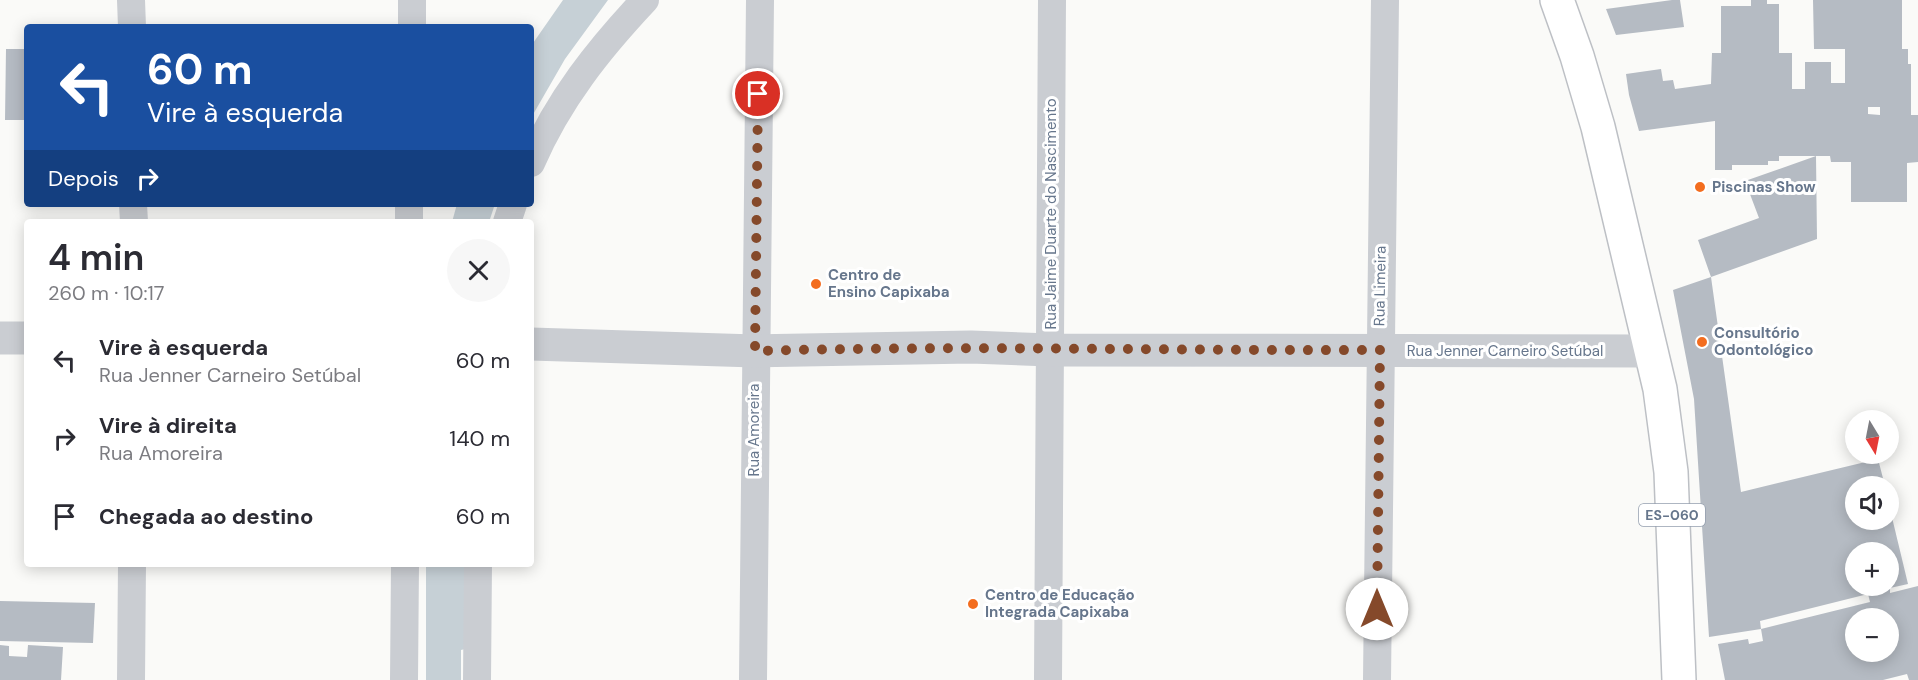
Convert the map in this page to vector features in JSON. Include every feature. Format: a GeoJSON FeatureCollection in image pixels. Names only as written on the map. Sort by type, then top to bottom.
{"type":"FeatureCollection","features":[{"type":"Feature","properties":{"kind":"main road","name":"ES-060"},"geometry":{"type":"LineString","coordinates":[[1557,0],[1577,56],[1598,127],[1660,389],[1671,471],[1679,680]]}},
{"type":"Feature","properties":{"kind":"street"},"geometry":{"type":"LineString","coordinates":[[132,0],[132,24]]}},
{"type":"Feature","properties":{"kind":"street"},"geometry":{"type":"LineString","coordinates":[[412,0],[412,24]]}},
{"type":"Feature","properties":{"kind":"street"},"geometry":{"type":"LineString","coordinates":[[534,156],[571,87],[613,34],[645,0]]}},
{"type":"Feature","properties":{"kind":"street","name":"Rua Amoreira"},"geometry":{"type":"LineString","coordinates":[[753,680],[759,0]]}},
{"type":"Feature","properties":{"kind":"street","name":"Rua Jaime Duarte do Nascimento"},"geometry":{"type":"LineString","coordinates":[[1048,680],[1052,0]]}},
{"type":"Feature","properties":{"kind":"street","name":"Rua Limeira"},"geometry":{"type":"LineString","coordinates":[[1377,680],[1385,0]]}},
{"type":"Feature","properties":{"kind":"street"},"geometry":{"type":"LineString","coordinates":[[0,338],[24,338]]}},
{"type":"Feature","properties":{"kind":"street","name":"Rua Jenner Carneiro Setúbal"},"geometry":{"type":"LineString","coordinates":[[534,344],[755,351],[959,347],[1050,350],[1651,351]]}},
{"type":"Feature","properties":{"kind":"street"},"geometry":{"type":"LineString","coordinates":[[131,680],[132,567]]}},
{"type":"Feature","properties":{"kind":"street"},"geometry":{"type":"LineString","coordinates":[[404,680],[405,567]]}},
{"type":"Feature","properties":{"kind":"street"},"geometry":{"type":"LineString","coordinates":[[477,680],[478,567]]}},
{"type":"Feature","properties":{"kind":"shaded area"},"geometry":{"type":"Polygon","coordinates":[[[563,0],[608,0],[565,59],[534,113],[534,42],[563,0]]]}},
{"type":"Feature","properties":{"kind":"shaded area"},"geometry":{"type":"Polygon","coordinates":[[[456,207],[494,207],[490,219],[453,219],[456,207]]]}},
{"type":"Feature","properties":{"kind":"shaded area"},"geometry":{"type":"Polygon","coordinates":[[[426,567],[465,567],[465,649],[461,650],[461,680],[426,680],[426,567]]]}},
{"type":"Feature","properties":{"kind":"building"},"geometry":{"type":"Polygon","coordinates":[[[1680,0],[1684,27],[1616,35],[1606,9],[1680,0]]]}},
{"type":"Feature","properties":{"kind":"building"},"geometry":{"type":"Polygon","coordinates":[[[1751,0],[1767,0],[1767,4],[1779,4],[1779,53],[1792,53],[1792,89],[1805,89],[1805,62],[1831,62],[1831,83],[1845,83],[1845,49],[1814,49],[1813,0],[1902,0],[1902,49],[1908,49],[1908,64],[1911,64],[1911,115],[1918,115],[1918,162],[1907,163],[1907,202],[1851,202],[1851,162],[1831,162],[1830,156],[1779,156],[1779,161],[1768,161],[1768,165],[1732,165],[1732,170],[1715,170],[1715,121],[1639,131],[1626,74],[1661,69],[1663,81],[1673,80],[1675,89],[1711,84],[1712,53],[1721,53],[1721,6],[1751,6],[1751,0]],[[1868,107],[1868,114],[1880,115],[1880,107],[1868,107]]]}},
{"type":"Feature","properties":{"kind":"building"},"geometry":{"type":"Polygon","coordinates":[[[6,49],[24,49],[24,120],[5,120],[6,49]]]}},
{"type":"Feature","properties":{"kind":"building"},"geometry":{"type":"Polygon","coordinates":[[[1816,156],[1817,239],[1711,277],[1698,240],[1759,218],[1745,181],[1816,156]]]}},
{"type":"Feature","properties":{"kind":"building"},"geometry":{"type":"Polygon","coordinates":[[[1711,277],[1741,492],[1857,464],[1879,464],[1882,476],[1845,476],[1845,530],[1895,530],[1898,542],[1845,542],[1845,596],[1860,596],[1760,621],[1761,629],[1709,637],[1694,399],[1673,290],[1711,277]]]}},
{"type":"Feature","properties":{"kind":"building"},"geometry":{"type":"Polygon","coordinates":[[[1899,547],[1908,584],[1899,586],[1899,547]]]}},
{"type":"Feature","properties":{"kind":"building"},"geometry":{"type":"Polygon","coordinates":[[[1918,586],[1918,680],[1909,680],[1907,674],[1883,680],[1725,680],[1718,644],[1748,639],[1749,644],[1763,641],[1761,629],[1845,608],[1845,662],[1899,662],[1899,608],[1846,608],[1870,602],[1868,596],[1899,596],[1899,591],[1918,586]]]}},
{"type":"Feature","properties":{"kind":"building"},"geometry":{"type":"Polygon","coordinates":[[[0,601],[95,603],[93,643],[0,641],[0,601]]]}},
{"type":"Feature","properties":{"kind":"building"},"geometry":{"type":"Polygon","coordinates":[[[0,645],[9,646],[9,656],[27,657],[28,645],[63,647],[61,680],[0,680],[0,645]]]}},
{"type":"Feature","properties":{"kind":"place","name":"Piscinas Show"},"geometry":{"type":"Point","coordinates":[1700,187]}},
{"type":"Feature","properties":{"kind":"place","name":"Centro de Ensino Capixaba"},"geometry":{"type":"Point","coordinates":[816,284]}},
{"type":"Feature","properties":{"kind":"place","name":"Consultório Odontológico"},"geometry":{"type":"Point","coordinates":[1702,342]}},
{"type":"Feature","properties":{"kind":"place","name":"Centro de Educação Integrada Capixaba"},"geometry":{"type":"Point","coordinates":[973,604]}},
{"type":"Feature","properties":{"kind":"route"},"geometry":{"type":"LineString","coordinates":[[758,94],[755,351],[971,347],[1050,350],[1380,350],[1377,609]]}}]}
